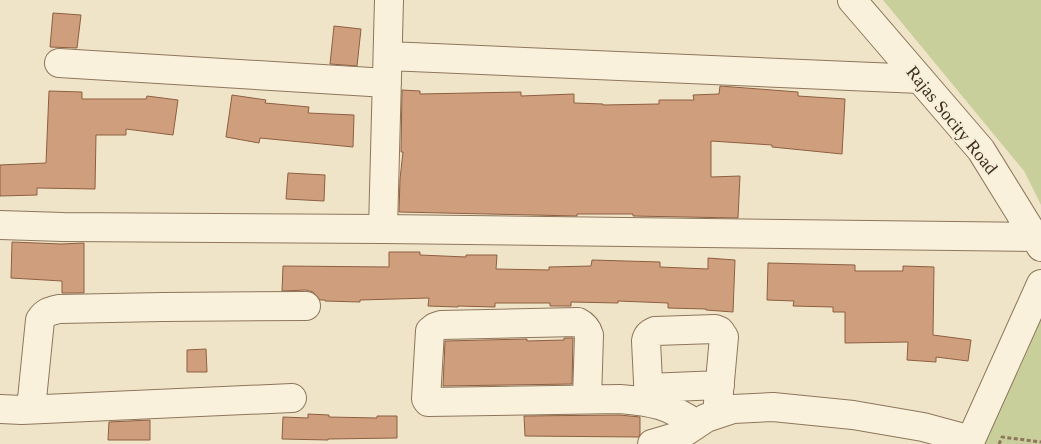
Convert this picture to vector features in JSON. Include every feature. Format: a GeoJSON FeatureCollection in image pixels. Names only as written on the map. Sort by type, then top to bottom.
{"type":"FeatureCollection","features":[{"type":"Feature","properties":{"kind":"street"},"geometry":{"type":"LineString","coordinates":[[384,229],[389,0]]}},
{"type":"Feature","properties":{"kind":"street","name":"Rajas Socity Road"},"geometry":{"type":"LineString","coordinates":[[852,0],[981,150],[1038,242]]}},
{"type":"Feature","properties":{"kind":"street"},"geometry":{"type":"LineString","coordinates":[[58,63],[920,79]]}},
{"type":"Feature","properties":{"kind":"street"},"geometry":{"type":"LineString","coordinates":[[0,225],[384,229],[1038,242]]}},
{"type":"Feature","properties":{"kind":"street"},"geometry":{"type":"LineString","coordinates":[[652,444],[679,436],[707,419],[732,409],[773,408],[853,415],[924,427],[970,442],[1041,284]]}},
{"type":"Feature","properties":{"kind":"street"},"geometry":{"type":"LineString","coordinates":[[31,409],[40,320],[44,314],[50,311],[59,309],[306,306]]}},
{"type":"Feature","properties":{"kind":"street"},"geometry":{"type":"LineString","coordinates":[[588,399],[589,335],[588,329],[578,322],[441,325],[430,331],[426,399],[428,402],[588,399],[648,395],[720,385]]}},
{"type":"Feature","properties":{"kind":"street"},"geometry":{"type":"LineString","coordinates":[[648,395],[647,337],[650,333],[655,331],[714,329],[720,331],[724,337],[724,345],[720,385],[707,419]]}},
{"type":"Feature","properties":{"kind":"street"},"geometry":{"type":"LineString","coordinates":[[648,395],[674,409],[707,419]]}},
{"type":"Feature","properties":{"kind":"street"},"geometry":{"type":"LineString","coordinates":[[0,409],[292,398]]}},
{"type":"Feature","properties":{"kind":"path"},"geometry":{"type":"LineString","coordinates":[[999,444],[1002,437],[1041,442]]}},
{"type":"Feature","properties":{"kind":"green space"},"geometry":{"type":"Polygon","coordinates":[[[883,0],[1041,0],[1041,205],[1024,171],[883,0]]]}},
{"type":"Feature","properties":{"kind":"green space"},"geometry":{"type":"Polygon","coordinates":[[[1041,314],[1041,444],[974,444],[1041,314]]]}},
{"type":"Feature","properties":{"kind":"building"},"geometry":{"type":"Polygon","coordinates":[[[53,13],[81,15],[77,48],[50,47],[53,13]]]}},
{"type":"Feature","properties":{"kind":"building"},"geometry":{"type":"Polygon","coordinates":[[[334,26],[361,29],[357,66],[330,64],[334,26]]]}},
{"type":"Feature","properties":{"kind":"building"},"geometry":{"type":"Polygon","coordinates":[[[720,86],[798,92],[798,96],[845,99],[842,154],[772,147],[772,145],[711,141],[711,177],[740,176],[738,218],[633,216],[633,214],[577,214],[577,216],[399,212],[403,152],[401,152],[402,90],[420,91],[420,94],[521,92],[521,96],[574,94],[574,103],[603,105],[659,104],[659,100],[694,100],[693,95],[719,94],[720,86]]]}},
{"type":"Feature","properties":{"kind":"building"},"geometry":{"type":"Polygon","coordinates":[[[49,91],[82,92],[82,99],[146,99],[147,96],[178,100],[173,135],[126,129],[126,135],[96,135],[95,189],[37,188],[37,195],[0,196],[0,165],[46,163],[49,91]]]}},
{"type":"Feature","properties":{"kind":"building"},"geometry":{"type":"Polygon","coordinates":[[[232,95],[266,100],[265,103],[309,107],[308,113],[354,115],[353,147],[260,138],[259,143],[226,137],[232,95]]]}},
{"type":"Feature","properties":{"kind":"building"},"geometry":{"type":"Polygon","coordinates":[[[288,173],[325,175],[324,201],[286,199],[288,173]]]}},
{"type":"Feature","properties":{"kind":"building"},"geometry":{"type":"Polygon","coordinates":[[[12,242],[84,243],[84,293],[62,293],[62,281],[11,278],[12,242]]]}},
{"type":"Feature","properties":{"kind":"building"},"geometry":{"type":"Polygon","coordinates":[[[389,252],[420,252],[420,255],[466,257],[466,255],[497,255],[496,269],[549,270],[549,267],[591,266],[592,260],[660,262],[660,267],[708,269],[708,258],[735,260],[733,312],[668,308],[668,303],[618,301],[618,303],[571,302],[571,306],[550,306],[550,303],[495,303],[495,307],[428,306],[429,298],[360,300],[360,302],[325,301],[320,300],[313,292],[306,290],[282,291],[283,266],[389,267],[389,252]]]}},
{"type":"Feature","properties":{"kind":"building"},"geometry":{"type":"Polygon","coordinates":[[[768,263],[855,265],[855,271],[903,271],[903,266],[934,267],[933,335],[971,340],[968,361],[936,357],[936,362],[907,360],[908,342],[845,343],[845,312],[833,312],[833,307],[793,306],[794,301],[767,300],[768,263]]]}},
{"type":"Feature","properties":{"kind":"building"},"geometry":{"type":"Polygon","coordinates":[[[564,338],[573,338],[572,384],[443,386],[445,341],[527,339],[527,341],[564,340],[564,338]]]}},
{"type":"Feature","properties":{"kind":"building"},"geometry":{"type":"Polygon","coordinates":[[[206,349],[207,372],[187,372],[187,350],[206,349]]]}},
{"type":"Feature","properties":{"kind":"building"},"geometry":{"type":"Polygon","coordinates":[[[308,414],[329,415],[329,417],[377,418],[377,416],[397,416],[397,438],[282,439],[283,417],[308,418],[308,414]]]}},
{"type":"Feature","properties":{"kind":"building"},"geometry":{"type":"Polygon","coordinates":[[[619,415],[640,417],[639,437],[525,436],[524,416],[619,415]]]}},
{"type":"Feature","properties":{"kind":"building"},"geometry":{"type":"Polygon","coordinates":[[[150,420],[150,440],[108,440],[109,422],[150,420]]]}}]}
